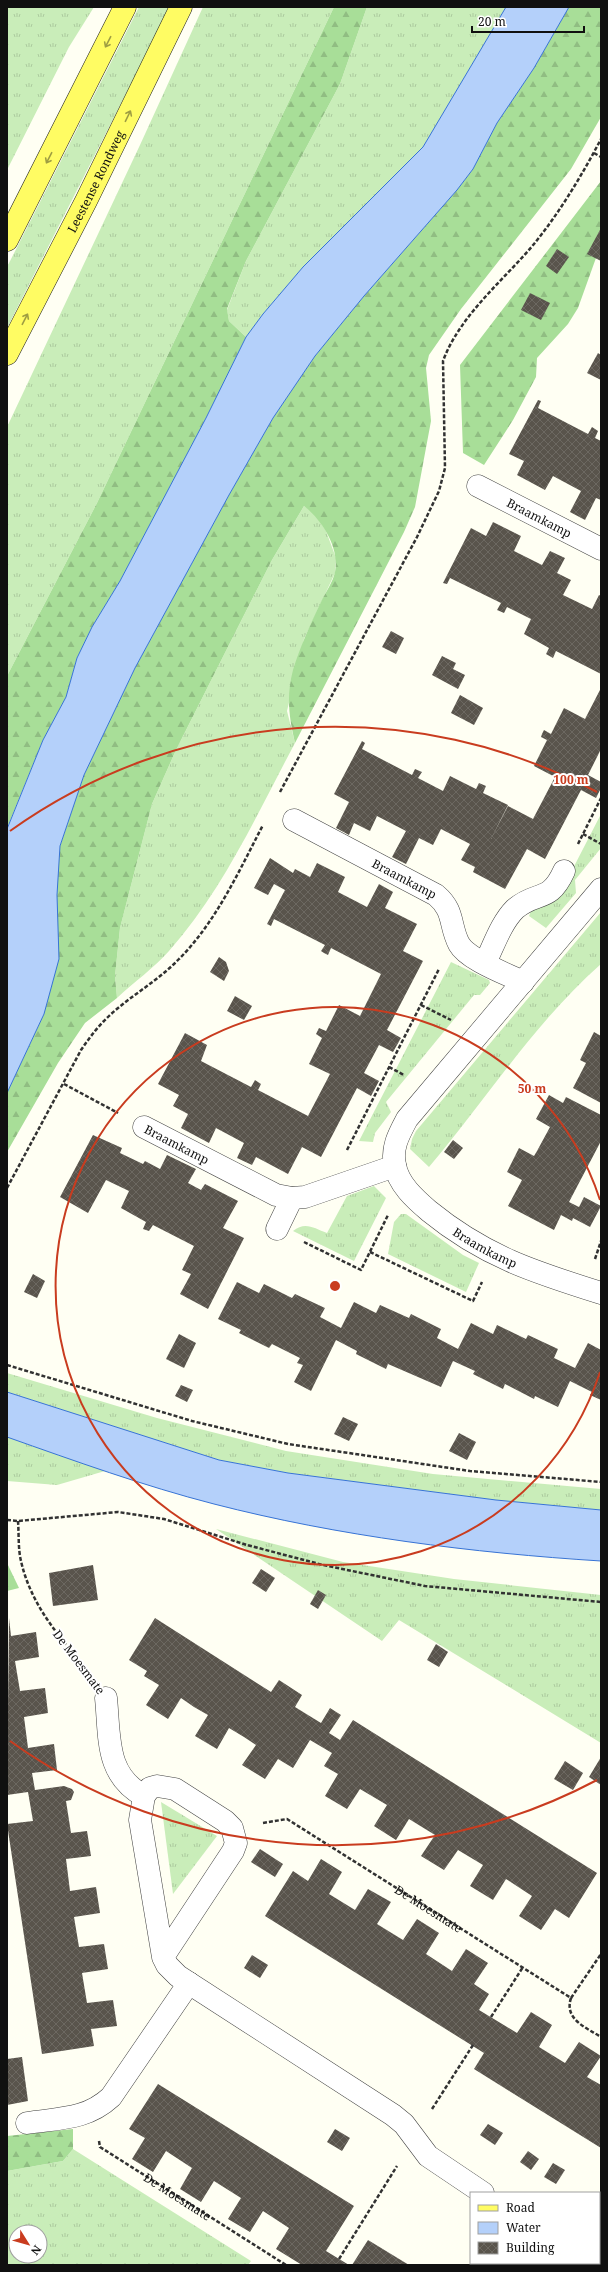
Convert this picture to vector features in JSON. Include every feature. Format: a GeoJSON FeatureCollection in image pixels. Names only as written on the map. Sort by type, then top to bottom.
{"type":"FeatureCollection","features":[{"type":"Feature","properties":{"kind":"main road"},"geometry":{"type":"LineString","coordinates":[[7,240],[125,7]]}},
{"type":"Feature","properties":{"kind":"main road","name":"Leestense Rondweg"},"geometry":{"type":"LineString","coordinates":[[7,354],[86,201],[181,7]]}},
{"type":"Feature","properties":{"kind":"street","name":"Braamkamp"},"geometry":{"type":"LineString","coordinates":[[478,486],[601,549]]}},
{"type":"Feature","properties":{"kind":"street","name":"Braamkamp"},"geometry":{"type":"LineString","coordinates":[[294,820],[436,895],[444,902],[452,916],[456,937],[465,951],[523,982]]}},
{"type":"Feature","properties":{"kind":"street"},"geometry":{"type":"LineString","coordinates":[[485,963],[510,915],[525,902],[554,890],[564,871]]}},
{"type":"Feature","properties":{"kind":"street"},"geometry":{"type":"LineString","coordinates":[[399,1175],[395,1142],[407,1119],[601,889]]}},
{"type":"Feature","properties":{"kind":"street","name":"Braamkamp"},"geometry":{"type":"LineString","coordinates":[[144,1127],[276,1195],[292,1198],[304,1197],[326,1190],[399,1175],[420,1203],[442,1221],[494,1255],[523,1267],[601,1293]]}},
{"type":"Feature","properties":{"kind":"street"},"geometry":{"type":"LineString","coordinates":[[276,1229],[292,1198]]}},
{"type":"Feature","properties":{"kind":"street","name":"De Moesmate"},"geometry":{"type":"LineString","coordinates":[[106,1698],[113,1759],[117,1771],[132,1790],[144,1796]]}},
{"type":"Feature","properties":{"kind":"street"},"geometry":{"type":"LineString","coordinates":[[163,1957],[233,1851],[236,1843],[232,1828],[225,1821],[175,1789],[157,1786],[150,1788],[144,1796],[140,1820],[163,1957],[172,1971],[393,2115],[404,2124],[428,2156],[482,2192]]}},
{"type":"Feature","properties":{"kind":"street"},"geometry":{"type":"LineString","coordinates":[[27,2123],[91,2112],[111,2097],[189,1983]]}},
{"type":"Feature","properties":{"kind":"path"},"geometry":{"type":"LineString","coordinates":[[279,794],[417,537],[439,491],[445,468],[443,361],[448,347],[474,310],[522,257],[550,223],[594,153],[601,139]]}},
{"type":"Feature","properties":{"kind":"path"},"geometry":{"type":"LineString","coordinates":[[594,153],[601,157]]}},
{"type":"Feature","properties":{"kind":"path"},"geometry":{"type":"LineString","coordinates":[[564,871],[601,798]]}},
{"type":"Feature","properties":{"kind":"path"},"geometry":{"type":"LineString","coordinates":[[7,1188],[82,1050],[104,1020],[163,976],[198,937],[233,882],[265,821]]}},
{"type":"Feature","properties":{"kind":"path"},"geometry":{"type":"LineString","coordinates":[[583,834],[601,844]]}},
{"type":"Feature","properties":{"kind":"path"},"geometry":{"type":"LineString","coordinates":[[326,1190],[456,937]]}},
{"type":"Feature","properties":{"kind":"path","name":"Braamkamp"},"geometry":{"type":"LineString","coordinates":[[64,1084],[144,1127]]}},
{"type":"Feature","properties":{"kind":"path"},"geometry":{"type":"LineString","coordinates":[[276,1229],[361,1270],[370,1252],[399,1175]]}},
{"type":"Feature","properties":{"kind":"path"},"geometry":{"type":"LineString","coordinates":[[370,1252],[472,1301],[494,1255]]}},
{"type":"Feature","properties":{"kind":"path"},"geometry":{"type":"LineString","coordinates":[[7,1364],[192,1421],[288,1444],[470,1472],[601,1482]]}},
{"type":"Feature","properties":{"kind":"path"},"geometry":{"type":"LineString","coordinates":[[7,1520],[18,1521],[118,1512],[164,1519],[247,1545],[323,1565],[425,1586],[601,1602]]}},
{"type":"Feature","properties":{"kind":"path","name":"De Moesmate"},"geometry":{"type":"LineString","coordinates":[[18,1521],[20,1560],[29,1588],[42,1613],[98,1683],[106,1698]]}},
{"type":"Feature","properties":{"kind":"path","name":"De Moesmate"},"geometry":{"type":"LineString","coordinates":[[232,1828],[287,1819],[571,1998]]}},
{"type":"Feature","properties":{"kind":"path"},"geometry":{"type":"LineString","coordinates":[[601,1954],[571,1998],[569,2005],[573,2018],[601,2037]]}},
{"type":"Feature","properties":{"kind":"path"},"geometry":{"type":"LineString","coordinates":[[491,2017],[523,1967]]}},
{"type":"Feature","properties":{"kind":"path","name":"De Moesmate"},"geometry":{"type":"LineString","coordinates":[[91,2112],[100,2147],[286,2265]]}},
{"type":"Feature","properties":{"kind":"green space"},"geometry":{"type":"Polygon","coordinates":[[[7,7],[94,7],[69,47],[7,170],[7,7]]]}},
{"type":"Feature","properties":{"kind":"green space"},"geometry":{"type":"Polygon","coordinates":[[[139,7],[170,7],[7,328],[7,267],[139,7]]]}},
{"type":"Feature","properties":{"kind":"green space"},"geometry":{"type":"Polygon","coordinates":[[[203,7],[334,7],[97,503],[7,676],[7,427],[140,145],[203,7]]]}},
{"type":"Feature","properties":{"kind":"green space"},"geometry":{"type":"Polygon","coordinates":[[[334,7],[367,7],[340,84],[246,261],[227,309],[229,321],[246,337],[206,418],[120,581],[92,627],[77,658],[66,697],[43,740],[7,828],[7,676],[97,503],[334,7]]]}},
{"type":"Feature","properties":{"kind":"green space"},"geometry":{"type":"Polygon","coordinates":[[[367,7],[506,7],[423,147],[303,267],[263,314],[246,337],[229,321],[227,310],[246,261],[340,84],[367,7]]]}},
{"type":"Feature","properties":{"kind":"green space"},"geometry":{"type":"Polygon","coordinates":[[[569,7],[601,7],[601,117],[571,169],[461,309],[429,355],[426,368],[431,421],[415,507],[404,532],[295,743],[289,707],[293,670],[309,628],[333,580],[336,563],[335,554],[328,535],[317,519],[304,506],[272,560],[176,750],[152,804],[120,928],[115,976],[117,998],[85,1023],[58,1063],[7,1152],[7,1093],[44,1014],[60,846],[84,775],[135,668],[229,495],[273,418],[315,356],[364,296],[457,190],[473,169],[497,123],[534,68],[569,7]]]}},
{"type":"Feature","properties":{"kind":"green space"},"geometry":{"type":"Polygon","coordinates":[[[601,181],[601,244],[578,308],[568,324],[537,358],[536,377],[513,420],[484,465],[463,453],[460,365],[601,181]]]}},
{"type":"Feature","properties":{"kind":"green space"},"geometry":{"type":"Polygon","coordinates":[[[304,506],[315,514],[326,531],[336,558],[335,573],[304,639],[287,711],[295,743],[238,851],[206,903],[169,951],[117,998],[115,976],[120,928],[152,804],[176,750],[272,560],[304,506]]]}},
{"type":"Feature","properties":{"kind":"green space"},"geometry":{"type":"Polygon","coordinates":[[[601,814],[601,848],[575,880],[576,893],[546,928],[529,916],[531,911],[567,880],[601,814]]]}},
{"type":"Feature","properties":{"kind":"green space"},"geometry":{"type":"Polygon","coordinates":[[[601,912],[601,964],[554,1011],[532,1036],[429,1167],[410,1149],[412,1139],[416,1131],[601,912]]]}},
{"type":"Feature","properties":{"kind":"green space"},"geometry":{"type":"Polygon","coordinates":[[[451,962],[489,980],[490,983],[480,995],[474,995],[386,1102],[391,1112],[375,1133],[373,1142],[359,1141],[451,962]]]}},
{"type":"Feature","properties":{"kind":"green space"},"geometry":{"type":"Polygon","coordinates":[[[374,1186],[386,1198],[354,1261],[293,1231],[302,1226],[310,1226],[327,1233],[347,1196],[374,1186]]]}},
{"type":"Feature","properties":{"kind":"green space"},"geometry":{"type":"Polygon","coordinates":[[[401,1214],[406,1214],[463,1255],[479,1263],[466,1292],[388,1254],[394,1222],[401,1214]]]}},
{"type":"Feature","properties":{"kind":"green space"},"geometry":{"type":"Polygon","coordinates":[[[7,1373],[157,1418],[286,1451],[433,1474],[601,1489],[601,1510],[496,1500],[288,1473],[219,1460],[7,1392],[7,1373]]]}},
{"type":"Feature","properties":{"kind":"green space"},"geometry":{"type":"Polygon","coordinates":[[[7,1437],[105,1471],[57,1485],[7,1481],[7,1437]]]}},
{"type":"Feature","properties":{"kind":"green space"},"geometry":{"type":"Polygon","coordinates":[[[216,1529],[343,1562],[454,1579],[601,1595],[601,1743],[399,1620],[382,1641],[216,1529]]]}},
{"type":"Feature","properties":{"kind":"green space"},"geometry":{"type":"Polygon","coordinates":[[[7,1563],[19,1588],[7,1591],[7,1563]]]}},
{"type":"Feature","properties":{"kind":"green space"},"geometry":{"type":"Polygon","coordinates":[[[161,1802],[217,1836],[173,1894],[161,1802]]]}},
{"type":"Feature","properties":{"kind":"green space"},"geometry":{"type":"Polygon","coordinates":[[[73,2129],[73,2149],[63,2161],[7,2171],[7,2136],[73,2129]]]}},
{"type":"Feature","properties":{"kind":"green space"},"geometry":{"type":"Polygon","coordinates":[[[73,2149],[251,2261],[248,2265],[7,2265],[7,2171],[63,2161],[73,2149]]]}},
{"type":"Feature","properties":{"kind":"water"},"geometry":{"type":"Polygon","coordinates":[[[506,7],[569,7],[534,68],[497,123],[473,169],[457,190],[364,296],[315,356],[273,418],[229,495],[135,668],[84,775],[60,846],[57,895],[59,959],[44,1014],[7,1093],[7,829],[43,740],[66,697],[77,658],[92,627],[120,581],[206,418],[246,337],[263,314],[303,267],[423,147],[506,7]]]}},
{"type":"Feature","properties":{"kind":"water"},"geometry":{"type":"Polygon","coordinates":[[[7,1392],[219,1460],[288,1473],[496,1500],[601,1510],[601,1561],[553,1558],[406,1542],[309,1525],[188,1497],[110,1473],[7,1437],[7,1392]]]}},
{"type":"Feature","properties":{"kind":"building"},"geometry":{"type":"Polygon","coordinates":[[[601,228],[601,261],[587,254],[601,228]]]}},
{"type":"Feature","properties":{"kind":"building"},"geometry":{"type":"Polygon","coordinates":[[[557,249],[569,257],[557,274],[546,266],[557,249]]]}},
{"type":"Feature","properties":{"kind":"building"},"geometry":{"type":"Polygon","coordinates":[[[530,293],[550,303],[541,320],[521,310],[530,293]]]}},
{"type":"Feature","properties":{"kind":"building"},"geometry":{"type":"Polygon","coordinates":[[[598,353],[601,355],[601,380],[587,373],[598,353]]]}},
{"type":"Feature","properties":{"kind":"building"},"geometry":{"type":"Polygon","coordinates":[[[538,400],[541,401],[538,408],[588,434],[592,427],[598,431],[595,438],[601,441],[601,500],[596,498],[585,520],[570,512],[581,491],[553,476],[545,490],[517,475],[524,461],[509,454],[538,400]]]}},
{"type":"Feature","properties":{"kind":"building"},"geometry":{"type":"Polygon","coordinates":[[[493,522],[521,536],[514,551],[542,565],[550,551],[565,558],[557,573],[571,580],[563,595],[592,609],[599,595],[601,596],[601,674],[556,651],[553,658],[546,654],[549,648],[524,634],[531,619],[507,607],[504,613],[497,610],[501,603],[450,578],[447,584],[443,583],[471,528],[486,536],[493,522]]]}},
{"type":"Feature","properties":{"kind":"building"},"geometry":{"type":"Polygon","coordinates":[[[391,631],[404,638],[396,654],[382,647],[391,631]]]}},
{"type":"Feature","properties":{"kind":"building"},"geometry":{"type":"Polygon","coordinates":[[[442,656],[456,663],[453,669],[465,675],[458,689],[432,675],[442,656]]]}},
{"type":"Feature","properties":{"kind":"building"},"geometry":{"type":"Polygon","coordinates":[[[601,688],[601,749],[588,775],[601,782],[601,788],[596,798],[581,790],[545,859],[527,849],[505,889],[473,872],[475,867],[461,860],[470,844],[441,829],[433,845],[419,838],[406,864],[392,857],[406,831],[377,816],[370,831],[354,823],[349,835],[336,828],[349,802],[334,794],[362,741],[365,743],[362,749],[412,775],[415,769],[422,772],[418,778],[443,791],[450,776],[476,789],[479,783],[486,786],[483,793],[508,805],[491,839],[508,806],[533,819],[555,777],[534,766],[547,740],[541,737],[544,730],[551,734],[564,708],[585,719],[601,688]]]}},
{"type":"Feature","properties":{"kind":"building"},"geometry":{"type":"Polygon","coordinates":[[[460,695],[483,708],[474,725],[451,713],[460,695]]]}},
{"type":"Feature","properties":{"kind":"building"},"geometry":{"type":"Polygon","coordinates":[[[270,858],[293,873],[295,869],[310,877],[317,863],[345,877],[338,892],[367,907],[379,884],[393,892],[385,908],[417,924],[403,951],[423,961],[387,1030],[401,1038],[393,1052],[379,1045],[364,1073],[379,1081],[371,1096],[357,1088],[321,1157],[302,1147],[288,1174],[256,1157],[252,1165],[237,1158],[244,1143],[216,1128],[209,1143],[181,1128],[188,1114],[173,1106],[179,1095],[158,1084],[185,1033],[207,1045],[201,1061],[251,1087],[255,1080],[261,1084],[258,1090],[308,1116],[330,1074],[309,1064],[322,1038],[316,1034],[319,1028],[326,1031],[339,1005],[360,1016],[381,974],[331,948],[328,955],[324,953],[321,951],[325,945],[274,919],[271,926],[267,924],[285,890],[274,884],[268,895],[254,888],[270,858]]]}},
{"type":"Feature","properties":{"kind":"building"},"geometry":{"type":"Polygon","coordinates":[[[219,957],[226,962],[229,971],[224,981],[210,972],[219,957]]]}},
{"type":"Feature","properties":{"kind":"building"},"geometry":{"type":"Polygon","coordinates":[[[235,996],[252,1006],[244,1020],[227,1011],[235,996]]]}},
{"type":"Feature","properties":{"kind":"building"},"geometry":{"type":"Polygon","coordinates":[[[594,1032],[601,1036],[601,1103],[573,1088],[586,1063],[580,1060],[594,1032]]]}},
{"type":"Feature","properties":{"kind":"building"},"geometry":{"type":"Polygon","coordinates":[[[549,1095],[563,1103],[566,1097],[601,1115],[601,1141],[569,1202],[579,1207],[584,1197],[601,1206],[590,1227],[573,1218],[572,1221],[561,1215],[554,1230],[508,1206],[522,1180],[507,1172],[519,1148],[534,1156],[537,1151],[550,1127],[536,1119],[549,1095]]]}},
{"type":"Feature","properties":{"kind":"building"},"geometry":{"type":"Polygon","coordinates":[[[93,1135],[122,1148],[120,1153],[143,1164],[145,1161],[160,1169],[167,1155],[196,1169],[188,1183],[201,1190],[205,1184],[238,1201],[223,1228],[244,1238],[208,1309],[180,1294],[191,1274],[182,1270],[194,1246],[153,1225],[149,1231],[143,1229],[146,1222],[121,1208],[129,1191],[106,1180],[88,1213],[60,1197],[93,1135]]]}},
{"type":"Feature","properties":{"kind":"building"},"geometry":{"type":"Polygon","coordinates":[[[453,1140],[463,1148],[454,1159],[444,1152],[453,1140]]]}},
{"type":"Feature","properties":{"kind":"building"},"geometry":{"type":"Polygon","coordinates":[[[33,1274],[45,1281],[37,1298],[24,1292],[33,1274]]]}},
{"type":"Feature","properties":{"kind":"building"},"geometry":{"type":"Polygon","coordinates":[[[237,1282],[259,1293],[264,1284],[292,1298],[295,1294],[325,1308],[320,1317],[341,1328],[354,1302],[376,1313],[380,1305],[409,1318],[411,1314],[441,1329],[437,1338],[458,1349],[471,1323],[493,1334],[497,1325],[526,1339],[528,1335],[558,1349],[554,1358],[575,1368],[588,1343],[601,1350],[601,1400],[590,1395],[592,1392],[570,1381],[558,1407],[535,1396],[534,1399],[505,1384],[503,1389],[473,1374],[475,1371],[453,1361],[441,1387],[388,1364],[386,1369],[356,1354],[357,1351],[336,1340],[311,1391],[294,1382],[303,1365],[297,1363],[300,1358],[272,1344],[269,1348],[239,1333],[241,1330],[218,1319],[237,1282]]]}},
{"type":"Feature","properties":{"kind":"building"},"geometry":{"type":"Polygon","coordinates":[[[179,1334],[196,1343],[184,1368],[166,1359],[179,1334]]]}},
{"type":"Feature","properties":{"kind":"building"},"geometry":{"type":"Polygon","coordinates":[[[181,1385],[193,1390],[187,1402],[175,1396],[181,1385]]]}},
{"type":"Feature","properties":{"kind":"building"},"geometry":{"type":"Polygon","coordinates":[[[343,1417],[358,1424],[349,1441],[334,1434],[343,1417]]]}},
{"type":"Feature","properties":{"kind":"building"},"geometry":{"type":"Polygon","coordinates":[[[459,1433],[476,1442],[467,1460],[449,1451],[459,1433]]]}},
{"type":"Feature","properties":{"kind":"building"},"geometry":{"type":"Polygon","coordinates":[[[93,1565],[98,1600],[53,1606],[49,1573],[93,1565]]]}},
{"type":"Feature","properties":{"kind":"building"},"geometry":{"type":"Polygon","coordinates":[[[261,1569],[275,1578],[266,1592],[252,1583],[261,1569]]]}},
{"type":"Feature","properties":{"kind":"building"},"geometry":{"type":"Polygon","coordinates":[[[318,1590],[326,1595],[318,1609],[310,1604],[318,1590]]]}},
{"type":"Feature","properties":{"kind":"building"},"geometry":{"type":"Polygon","coordinates":[[[9,1618],[11,1636],[36,1632],[39,1657],[15,1661],[20,1691],[45,1688],[48,1713],[24,1717],[28,1748],[54,1744],[57,1770],[32,1773],[35,1790],[64,1786],[72,1789],[74,1792],[71,1800],[66,1801],[71,1833],[87,1831],[91,1856],[66,1859],[70,1891],[96,1887],[100,1913],[74,1917],[79,1947],[104,1944],[108,1969],[82,1973],[87,2003],[113,2000],[117,2026],[91,2029],[94,2046],[42,2054],[7,1824],[33,1821],[28,1792],[7,1795],[9,1618]]]}},
{"type":"Feature","properties":{"kind":"building"},"geometry":{"type":"Polygon","coordinates":[[[155,1618],[271,1692],[279,1680],[302,1695],[295,1707],[321,1723],[330,1708],[341,1715],[329,1733],[340,1740],[353,1720],[597,1873],[569,1918],[555,1909],[541,1930],[519,1916],[532,1896],[506,1879],[493,1900],[470,1886],[483,1865],[458,1850],[444,1870],[421,1856],[435,1835],[409,1819],[396,1840],[374,1826],[387,1805],[360,1789],[347,1809],[325,1796],[338,1774],[324,1766],[332,1753],[310,1740],[293,1768],[278,1759],[265,1779],[242,1765],[256,1745],[244,1737],[229,1728],[217,1749],[195,1736],[208,1715],[181,1698],[168,1719],[146,1705],[159,1685],[144,1676],[147,1671],[129,1660],[155,1618]]]}},
{"type":"Feature","properties":{"kind":"building"},"geometry":{"type":"Polygon","coordinates":[[[436,1644],[448,1652],[439,1667],[427,1660],[436,1644]]]}},
{"type":"Feature","properties":{"kind":"building"},"geometry":{"type":"Polygon","coordinates":[[[601,1757],[601,1785],[589,1777],[601,1757]]]}},
{"type":"Feature","properties":{"kind":"building"},"geometry":{"type":"Polygon","coordinates":[[[565,1761],[583,1773],[573,1790],[554,1779],[565,1761]]]}},
{"type":"Feature","properties":{"kind":"building"},"geometry":{"type":"Polygon","coordinates":[[[260,1849],[283,1864],[275,1877],[251,1862],[260,1849]]]}},
{"type":"Feature","properties":{"kind":"building"},"geometry":{"type":"Polygon","coordinates":[[[321,1859],[342,1872],[329,1894],[355,1910],[368,1889],[391,1902],[377,1924],[403,1940],[417,1919],[439,1933],[426,1954],[452,1971],[466,1949],[488,1963],[474,1984],[489,1994],[479,2010],[517,2033],[531,2012],[552,2025],[539,2047],[565,2063],[579,2042],[601,2056],[587,2077],[601,2085],[601,2148],[474,2069],[484,2053],[265,1916],[293,1871],[308,1881],[321,1859]]]}},
{"type":"Feature","properties":{"kind":"building"},"geometry":{"type":"Polygon","coordinates":[[[252,1955],[268,1965],[260,1978],[244,1968],[252,1955]]]}},
{"type":"Feature","properties":{"kind":"building"},"geometry":{"type":"Polygon","coordinates":[[[22,2057],[28,2101],[7,2105],[7,2059],[22,2057]]]}},
{"type":"Feature","properties":{"kind":"building"},"geometry":{"type":"Polygon","coordinates":[[[158,2084],[354,2206],[326,2251],[349,2265],[302,2265],[276,2249],[289,2228],[263,2211],[250,2232],[228,2219],[241,2198],[214,2181],[201,2202],[180,2189],[192,2168],[166,2151],[153,2172],[132,2159],[145,2138],[129,2129],[158,2084]]]}},
{"type":"Feature","properties":{"kind":"building"},"geometry":{"type":"Polygon","coordinates":[[[488,2124],[503,2133],[495,2145],[480,2135],[488,2124]]]}},
{"type":"Feature","properties":{"kind":"building"},"geometry":{"type":"Polygon","coordinates":[[[335,2129],[350,2138],[342,2151],[327,2142],[335,2129]]]}},
{"type":"Feature","properties":{"kind":"building"},"geometry":{"type":"Polygon","coordinates":[[[528,2151],[539,2159],[531,2170],[520,2162],[528,2151]]]}},
{"type":"Feature","properties":{"kind":"building"},"geometry":{"type":"Polygon","coordinates":[[[553,2163],[565,2170],[556,2184],[544,2177],[553,2163]]]}},
{"type":"Feature","properties":{"kind":"building"},"geometry":{"type":"Polygon","coordinates":[[[368,2240],[409,2265],[352,2265],[368,2240]]]}}]}
